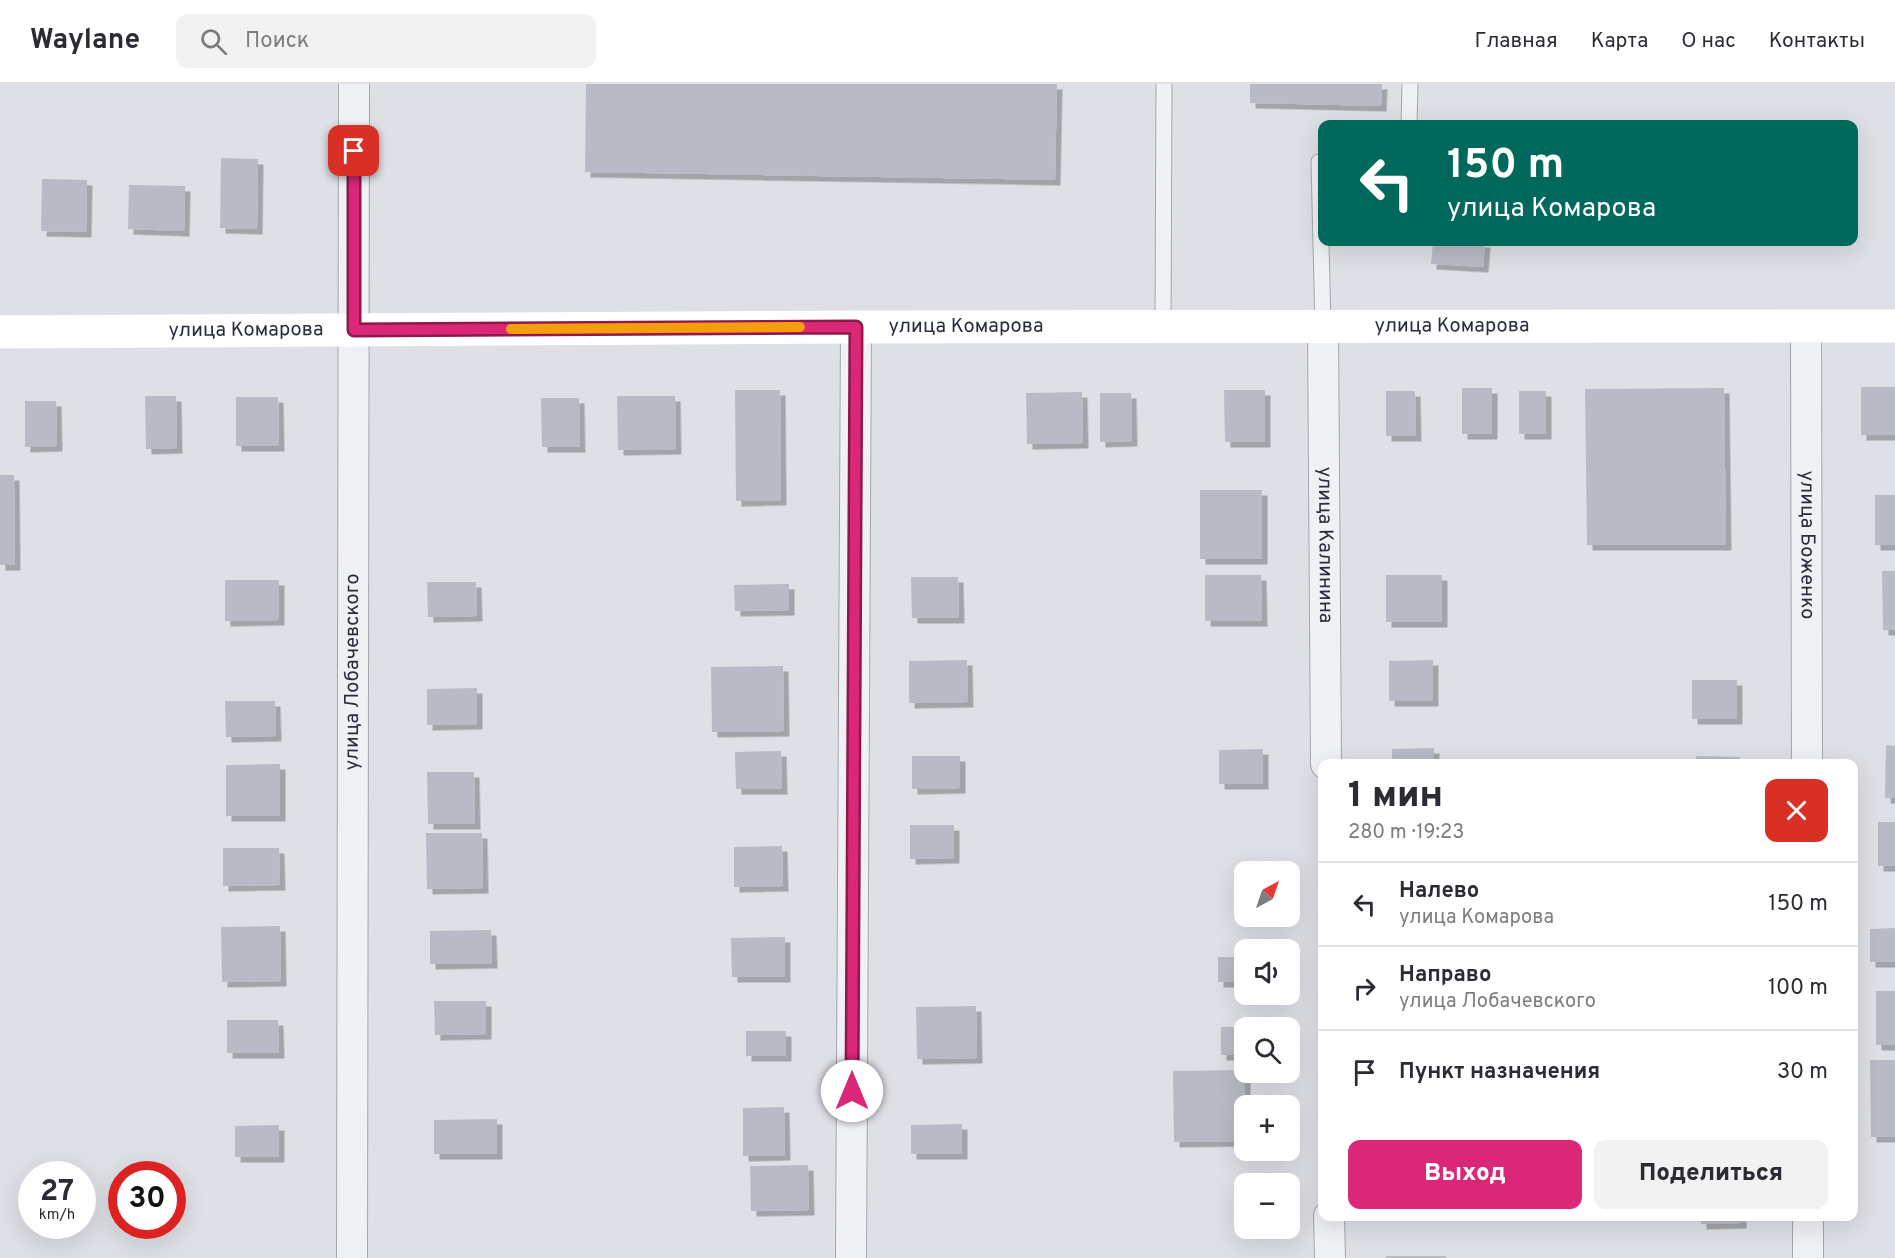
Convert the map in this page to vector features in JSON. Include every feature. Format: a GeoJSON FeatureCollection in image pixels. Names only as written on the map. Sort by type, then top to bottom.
{"type":"FeatureCollection","features":[{"type":"Feature","properties":{"kind":"main road","name":"улица Комарова"},"geometry":{"type":"LineString","coordinates":[[0,332],[1163,326],[1895,326]]}},
{"type":"Feature","properties":{"kind":"street","name":"улица Лобачевского"},"geometry":{"type":"LineString","coordinates":[[352,1258],[354,84]]}},
{"type":"Feature","properties":{"kind":"street","name":"улица Калинина"},"geometry":{"type":"LineString","coordinates":[[1323,326],[1326,759]]}},
{"type":"Feature","properties":{"kind":"street"},"geometry":{"type":"LineString","coordinates":[[851,1258],[856,327]]}},
{"type":"Feature","properties":{"kind":"street","name":"улица Боженко"},"geometry":{"type":"LineString","coordinates":[[1806,327],[1807,759]]}},
{"type":"Feature","properties":{"kind":"street"},"geometry":{"type":"LineString","coordinates":[[1329,1221],[1330,1258]]}},
{"type":"Feature","properties":{"kind":"street"},"geometry":{"type":"LineString","coordinates":[[1808,1221],[1808,1258]]}},
{"type":"Feature","properties":{"kind":"lane"},"geometry":{"type":"LineString","coordinates":[[1163,326],[1164,84]]}},
{"type":"Feature","properties":{"kind":"lane"},"geometry":{"type":"LineString","coordinates":[[1409,120],[1410,84]]}},
{"type":"Feature","properties":{"kind":"lane"},"geometry":{"type":"LineString","coordinates":[[1321,246],[1323,326]]}},
{"type":"Feature","properties":{"kind":"building"},"geometry":{"type":"Polygon","coordinates":[[[586,84],[1057,84],[1055,180],[585,172],[586,84]]]}},
{"type":"Feature","properties":{"kind":"building"},"geometry":{"type":"Polygon","coordinates":[[[1250,84],[1382,84],[1381,106],[1250,103],[1250,84]]]}},
{"type":"Feature","properties":{"kind":"building"},"geometry":{"type":"Polygon","coordinates":[[[221,158],[258,159],[257,229],[220,228],[221,158]]]}},
{"type":"Feature","properties":{"kind":"building"},"geometry":{"type":"Polygon","coordinates":[[[42,179],[87,180],[86,232],[41,231],[42,179]]]}},
{"type":"Feature","properties":{"kind":"building"},"geometry":{"type":"Polygon","coordinates":[[[129,185],[185,186],[184,231],[128,229],[129,185]]]}},
{"type":"Feature","properties":{"kind":"building"},"geometry":{"type":"Polygon","coordinates":[[[1433,246],[1485,246],[1483,267],[1431,264],[1433,246]]]}},
{"type":"Feature","properties":{"kind":"building"},"geometry":{"type":"Polygon","coordinates":[[[1861,387],[1895,387],[1895,435],[1861,435],[1861,387]]]}},
{"type":"Feature","properties":{"kind":"building"},"geometry":{"type":"Polygon","coordinates":[[[1462,388],[1492,388],[1492,434],[1462,434],[1462,388]]]}},
{"type":"Feature","properties":{"kind":"building"},"geometry":{"type":"Polygon","coordinates":[[[1724,388],[1726,545],[1587,545],[1585,389],[1724,388]]]}},
{"type":"Feature","properties":{"kind":"building"},"geometry":{"type":"Polygon","coordinates":[[[735,390],[780,390],[781,500],[736,501],[735,390]]]}},
{"type":"Feature","properties":{"kind":"building"},"geometry":{"type":"Polygon","coordinates":[[[1224,390],[1265,390],[1265,442],[1225,442],[1224,390]]]}},
{"type":"Feature","properties":{"kind":"building"},"geometry":{"type":"Polygon","coordinates":[[[1386,391],[1415,391],[1416,436],[1386,436],[1386,391]]]}},
{"type":"Feature","properties":{"kind":"building"},"geometry":{"type":"Polygon","coordinates":[[[1519,391],[1546,391],[1546,434],[1519,434],[1519,391]]]}},
{"type":"Feature","properties":{"kind":"building"},"geometry":{"type":"Polygon","coordinates":[[[1082,392],[1083,443],[1027,444],[1026,393],[1082,392]]]}},
{"type":"Feature","properties":{"kind":"building"},"geometry":{"type":"Polygon","coordinates":[[[1100,393],[1131,393],[1132,441],[1100,442],[1100,393]]]}},
{"type":"Feature","properties":{"kind":"building"},"geometry":{"type":"Polygon","coordinates":[[[145,396],[176,396],[177,448],[146,449],[145,396]]]}},
{"type":"Feature","properties":{"kind":"building"},"geometry":{"type":"Polygon","coordinates":[[[617,396],[675,396],[676,449],[618,450],[617,396]]]}},
{"type":"Feature","properties":{"kind":"building"},"geometry":{"type":"Polygon","coordinates":[[[236,397],[278,397],[279,446],[236,446],[236,397]]]}},
{"type":"Feature","properties":{"kind":"building"},"geometry":{"type":"Polygon","coordinates":[[[541,398],[579,398],[580,447],[542,447],[541,398]]]}},
{"type":"Feature","properties":{"kind":"building"},"geometry":{"type":"Polygon","coordinates":[[[25,401],[56,401],[57,446],[25,447],[25,401]]]}},
{"type":"Feature","properties":{"kind":"building"},"geometry":{"type":"Polygon","coordinates":[[[0,475],[14,475],[15,565],[0,565],[0,475]]]}},
{"type":"Feature","properties":{"kind":"building"},"geometry":{"type":"Polygon","coordinates":[[[1200,490],[1262,490],[1262,559],[1200,559],[1200,490]]]}},
{"type":"Feature","properties":{"kind":"building"},"geometry":{"type":"Polygon","coordinates":[[[1875,495],[1895,495],[1895,545],[1875,545],[1875,495]]]}},
{"type":"Feature","properties":{"kind":"building"},"geometry":{"type":"Polygon","coordinates":[[[1882,571],[1895,571],[1895,630],[1883,630],[1882,571]]]}},
{"type":"Feature","properties":{"kind":"building"},"geometry":{"type":"Polygon","coordinates":[[[1205,575],[1261,575],[1262,621],[1205,621],[1205,575]]]}},
{"type":"Feature","properties":{"kind":"building"},"geometry":{"type":"Polygon","coordinates":[[[1386,575],[1442,575],[1442,622],[1386,622],[1386,575]]]}},
{"type":"Feature","properties":{"kind":"building"},"geometry":{"type":"Polygon","coordinates":[[[911,577],[958,577],[959,618],[912,618],[911,577]]]}},
{"type":"Feature","properties":{"kind":"building"},"geometry":{"type":"Polygon","coordinates":[[[225,580],[279,580],[279,620],[225,621],[225,580]]]}},
{"type":"Feature","properties":{"kind":"building"},"geometry":{"type":"Polygon","coordinates":[[[427,582],[476,582],[477,616],[428,617],[427,582]]]}},
{"type":"Feature","properties":{"kind":"building"},"geometry":{"type":"Polygon","coordinates":[[[789,584],[789,610],[735,611],[734,585],[789,584]]]}},
{"type":"Feature","properties":{"kind":"building"},"geometry":{"type":"Polygon","coordinates":[[[967,660],[968,702],[909,703],[909,661],[967,660]]]}},
{"type":"Feature","properties":{"kind":"building"},"geometry":{"type":"Polygon","coordinates":[[[1433,660],[1433,701],[1389,701],[1389,661],[1433,660]]]}},
{"type":"Feature","properties":{"kind":"building"},"geometry":{"type":"Polygon","coordinates":[[[783,666],[784,731],[712,732],[711,667],[783,666]]]}},
{"type":"Feature","properties":{"kind":"building"},"geometry":{"type":"Polygon","coordinates":[[[1692,680],[1737,680],[1737,719],[1692,719],[1692,680]]]}},
{"type":"Feature","properties":{"kind":"building"},"geometry":{"type":"Polygon","coordinates":[[[477,688],[477,724],[427,725],[427,689],[477,688]]]}},
{"type":"Feature","properties":{"kind":"building"},"geometry":{"type":"Polygon","coordinates":[[[225,701],[275,701],[276,736],[226,737],[225,701]]]}},
{"type":"Feature","properties":{"kind":"building"},"geometry":{"type":"Polygon","coordinates":[[[1886,745],[1895,746],[1895,798],[1885,798],[1886,745]]]}},
{"type":"Feature","properties":{"kind":"building"},"geometry":{"type":"Polygon","coordinates":[[[1434,748],[1434,759],[1392,759],[1392,749],[1434,748]]]}},
{"type":"Feature","properties":{"kind":"building"},"geometry":{"type":"Polygon","coordinates":[[[1263,749],[1263,784],[1219,784],[1219,750],[1263,749]]]}},
{"type":"Feature","properties":{"kind":"building"},"geometry":{"type":"Polygon","coordinates":[[[781,751],[782,789],[736,789],[735,752],[781,751]]]}},
{"type":"Feature","properties":{"kind":"building"},"geometry":{"type":"Polygon","coordinates":[[[912,756],[960,756],[960,788],[912,789],[912,756]]]}},
{"type":"Feature","properties":{"kind":"building"},"geometry":{"type":"Polygon","coordinates":[[[1696,756],[1740,757],[1740,759],[1696,759],[1696,756]]]}},
{"type":"Feature","properties":{"kind":"building"},"geometry":{"type":"Polygon","coordinates":[[[280,764],[280,816],[226,816],[226,765],[280,764]]]}},
{"type":"Feature","properties":{"kind":"building"},"geometry":{"type":"Polygon","coordinates":[[[427,772],[474,772],[475,824],[428,824],[427,772]]]}},
{"type":"Feature","properties":{"kind":"building"},"geometry":{"type":"Polygon","coordinates":[[[1878,822],[1895,822],[1895,866],[1878,866],[1878,822]]]}},
{"type":"Feature","properties":{"kind":"building"},"geometry":{"type":"Polygon","coordinates":[[[910,825],[954,825],[954,858],[910,859],[910,825]]]}},
{"type":"Feature","properties":{"kind":"building"},"geometry":{"type":"Polygon","coordinates":[[[426,833],[482,833],[483,888],[427,889],[426,833]]]}},
{"type":"Feature","properties":{"kind":"building"},"geometry":{"type":"Polygon","coordinates":[[[782,846],[783,886],[734,887],[734,847],[782,846]]]}},
{"type":"Feature","properties":{"kind":"building"},"geometry":{"type":"Polygon","coordinates":[[[223,848],[279,848],[280,885],[223,886],[223,848]]]}},
{"type":"Feature","properties":{"kind":"building"},"geometry":{"type":"Polygon","coordinates":[[[280,926],[281,981],[222,982],[221,927],[280,926]]]}},
{"type":"Feature","properties":{"kind":"building"},"geometry":{"type":"Polygon","coordinates":[[[1895,928],[1895,962],[1870,962],[1870,929],[1895,928]]]}},
{"type":"Feature","properties":{"kind":"building"},"geometry":{"type":"Polygon","coordinates":[[[491,930],[492,963],[430,964],[430,931],[491,930]]]}},
{"type":"Feature","properties":{"kind":"building"},"geometry":{"type":"Polygon","coordinates":[[[785,937],[785,977],[732,977],[731,938],[785,937]]]}},
{"type":"Feature","properties":{"kind":"building"},"geometry":{"type":"Polygon","coordinates":[[[1218,957],[1234,957],[1234,982],[1218,982],[1218,957]]]}},
{"type":"Feature","properties":{"kind":"building"},"geometry":{"type":"Polygon","coordinates":[[[1876,991],[1895,991],[1895,1045],[1876,1045],[1876,991]]]}},
{"type":"Feature","properties":{"kind":"building"},"geometry":{"type":"Polygon","coordinates":[[[434,1001],[486,1001],[486,1034],[435,1035],[434,1001]]]}},
{"type":"Feature","properties":{"kind":"building"},"geometry":{"type":"Polygon","coordinates":[[[976,1006],[977,1058],[917,1059],[916,1007],[976,1006]]]}},
{"type":"Feature","properties":{"kind":"building"},"geometry":{"type":"Polygon","coordinates":[[[227,1020],[278,1020],[279,1053],[227,1053],[227,1020]]]}},
{"type":"Feature","properties":{"kind":"building"},"geometry":{"type":"Polygon","coordinates":[[[1221,1027],[1234,1027],[1234,1055],[1221,1055],[1221,1027]]]}},
{"type":"Feature","properties":{"kind":"building"},"geometry":{"type":"Polygon","coordinates":[[[746,1031],[786,1031],[786,1056],[746,1056],[746,1031]]]}},
{"type":"Feature","properties":{"kind":"building"},"geometry":{"type":"Polygon","coordinates":[[[1870,1060],[1895,1060],[1895,1137],[1871,1137],[1870,1060]]]}},
{"type":"Feature","properties":{"kind":"building"},"geometry":{"type":"Polygon","coordinates":[[[1234,1070],[1234,1083],[1245,1083],[1245,1095],[1234,1095],[1234,1141],[1174,1142],[1173,1071],[1234,1070]]]}},
{"type":"Feature","properties":{"kind":"building"},"geometry":{"type":"Polygon","coordinates":[[[784,1107],[785,1155],[743,1156],[743,1108],[784,1107]]]}},
{"type":"Feature","properties":{"kind":"building"},"geometry":{"type":"Polygon","coordinates":[[[497,1119],[497,1154],[434,1154],[434,1120],[497,1119]]]}},
{"type":"Feature","properties":{"kind":"building"},"geometry":{"type":"Polygon","coordinates":[[[962,1124],[962,1154],[911,1154],[911,1125],[962,1124]]]}},
{"type":"Feature","properties":{"kind":"building"},"geometry":{"type":"Polygon","coordinates":[[[279,1125],[279,1157],[235,1157],[235,1126],[279,1125]]]}},
{"type":"Feature","properties":{"kind":"building"},"geometry":{"type":"Polygon","coordinates":[[[808,1165],[809,1210],[751,1211],[750,1166],[808,1165]]]}},
{"type":"Feature","properties":{"kind":"building"},"geometry":{"type":"Polygon","coordinates":[[[1701,1221],[1741,1221],[1741,1223],[1701,1224],[1701,1221]]]}},
{"type":"Feature","properties":{"kind":"building"},"geometry":{"type":"Polygon","coordinates":[[[1386,1256],[1446,1256],[1446,1258],[1386,1258],[1386,1256]]]}},
{"type":"Feature","properties":{"kind":"slow traffic"},"geometry":{"type":"LineString","coordinates":[[511,329],[800,327]]}},
{"type":"Feature","properties":{"kind":"route"},"geometry":{"type":"LineString","coordinates":[[354,151],[354,330],[856,327],[852,1091]]}}]}
